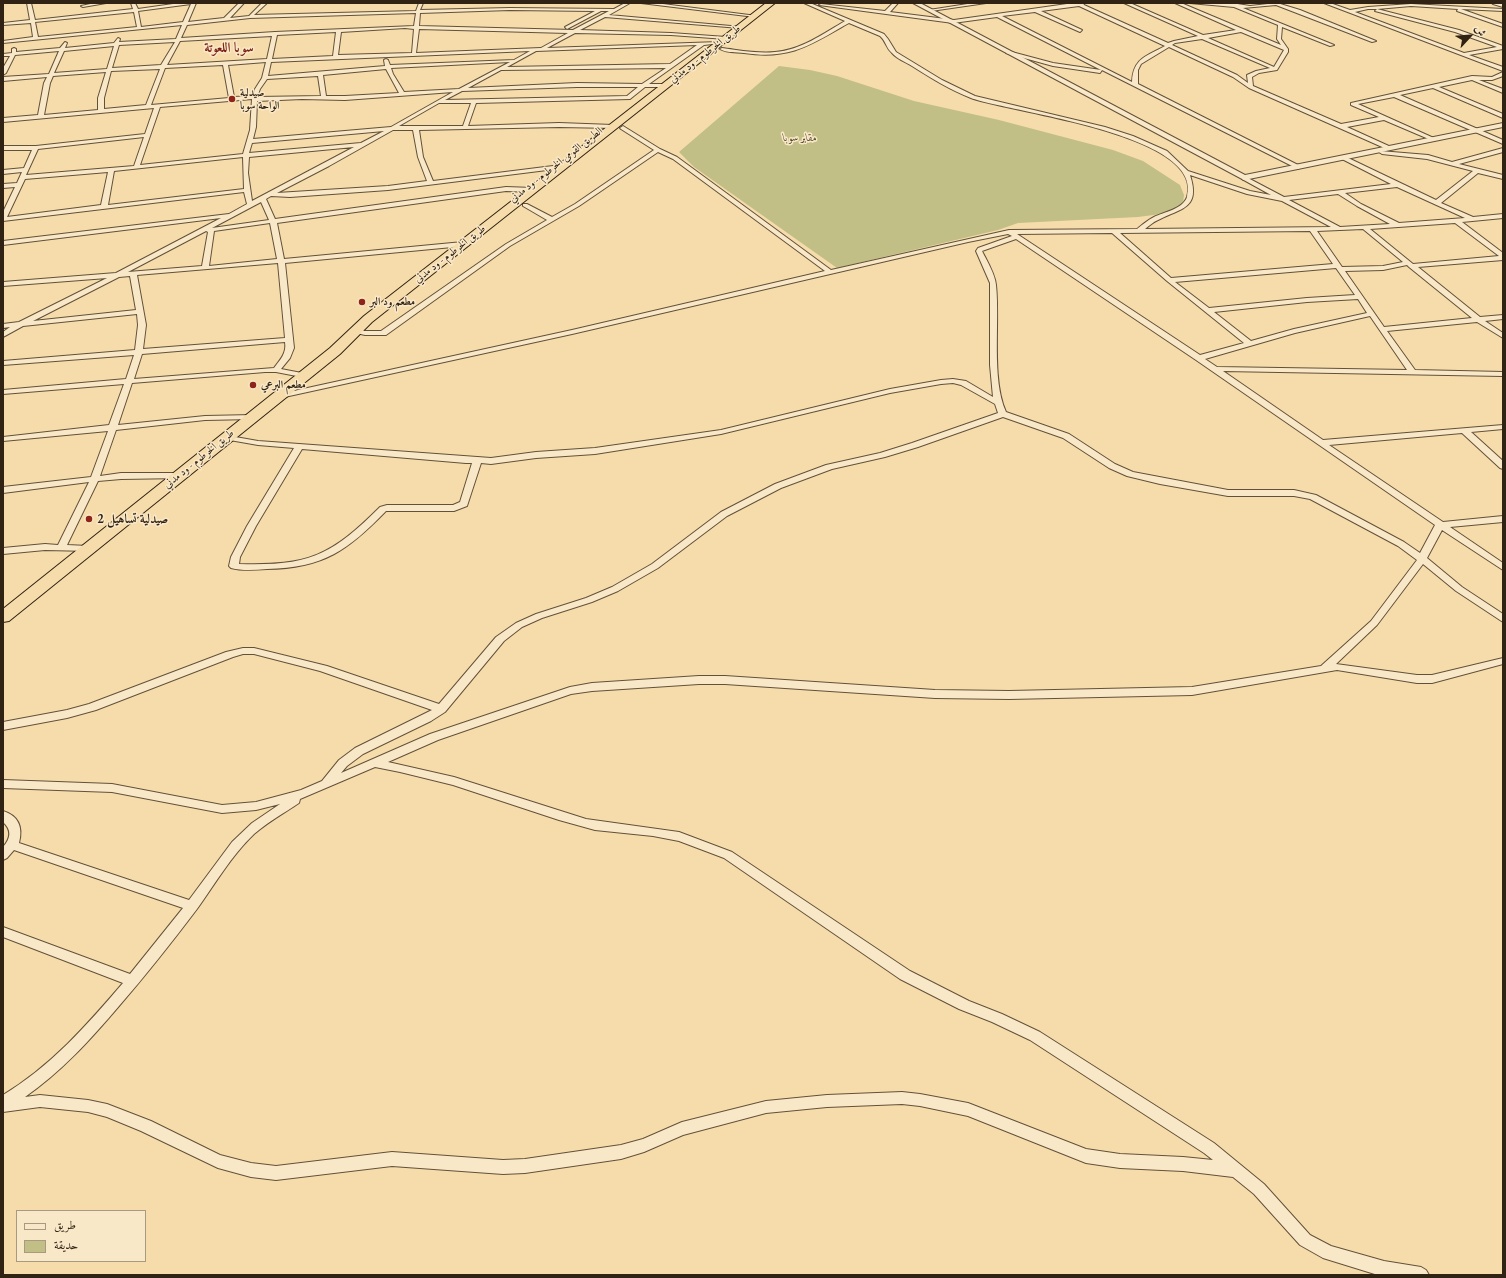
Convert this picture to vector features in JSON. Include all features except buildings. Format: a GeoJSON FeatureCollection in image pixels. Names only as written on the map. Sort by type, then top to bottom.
{"type":"FeatureCollection","features":[{"type":"Feature","properties":{"kind":"highway","name":"طريق الخرطوم - ود مدني"},"geometry":{"type":"LineString","coordinates":[[360,331],[463,244],[561,167],[618,127],[663,86],[697,60],[722,44],[740,27],[771,3]]}},
{"type":"Feature","properties":{"kind":"highway","name":"الطريق القومي الخرطوم - ود مدني"},"geometry":{"type":"LineString","coordinates":[[344,343],[526,205],[618,127],[722,44],[780,3]]}},
{"type":"Feature","properties":{"kind":"highway","name":"طريق الخرطوم - ود مدني"},"geometry":{"type":"LineString","coordinates":[[3,617],[344,343]]}},
{"type":"Feature","properties":{"kind":"street"},"geometry":{"type":"LineString","coordinates":[[29,3],[36,39]]}},
{"type":"Feature","properties":{"kind":"street"},"geometry":{"type":"LineString","coordinates":[[82,4],[104,3]]}},
{"type":"Feature","properties":{"kind":"street"},"geometry":{"type":"LineString","coordinates":[[133,3],[136,10],[139,28]]}},
{"type":"Feature","properties":{"kind":"street"},"geometry":{"type":"LineString","coordinates":[[4,24],[91,16],[190,3]]}},
{"type":"Feature","properties":{"kind":"street"},"geometry":{"type":"LineString","coordinates":[[148,106],[164,67],[186,23],[194,3]]}},
{"type":"Feature","properties":{"kind":"street"},"geometry":{"type":"LineString","coordinates":[[226,19],[242,3]]}},
{"type":"Feature","properties":{"kind":"street"},"geometry":{"type":"LineString","coordinates":[[250,17],[265,3]]}},
{"type":"Feature","properties":{"kind":"street"},"geometry":{"type":"LineString","coordinates":[[414,53],[418,12],[421,3]]}},
{"type":"Feature","properties":{"kind":"street"},"geometry":{"type":"LineString","coordinates":[[510,9],[521,3]]}},
{"type":"Feature","properties":{"kind":"street"},"geometry":{"type":"LineString","coordinates":[[536,50],[562,31],[614,3]]}},
{"type":"Feature","properties":{"kind":"street"},"geometry":{"type":"LineString","coordinates":[[3,335],[23,323],[120,275],[234,215],[394,128],[461,89],[628,3]]}},
{"type":"Feature","properties":{"kind":"street"},"geometry":{"type":"LineString","coordinates":[[643,3],[755,16]]}},
{"type":"Feature","properties":{"kind":"street"},"geometry":{"type":"LineString","coordinates":[[687,8],[694,3]]}},
{"type":"Feature","properties":{"kind":"street"},"geometry":{"type":"LineString","coordinates":[[807,3],[887,12],[952,22],[1086,3]]}},
{"type":"Feature","properties":{"kind":"street"},"geometry":{"type":"LineString","coordinates":[[807,3],[886,37],[894,53],[956,90],[973,97],[1103,128],[1130,137],[1164,152],[1186,172],[1249,193],[1282,199],[1398,185]]}},
{"type":"Feature","properties":{"kind":"street"},"geometry":{"type":"LineString","coordinates":[[887,12],[896,3]]}},
{"type":"Feature","properties":{"kind":"street"},"geometry":{"type":"LineString","coordinates":[[916,3],[1339,229]]}},
{"type":"Feature","properties":{"kind":"street"},"geometry":{"type":"LineString","coordinates":[[931,10],[984,3]]}},
{"type":"Feature","properties":{"kind":"street"},"geometry":{"type":"LineString","coordinates":[[1126,3],[1275,70]]}},
{"type":"Feature","properties":{"kind":"street"},"geometry":{"type":"LineString","coordinates":[[1177,3],[1286,49]]}},
{"type":"Feature","properties":{"kind":"street"},"geometry":{"type":"LineString","coordinates":[[1192,3],[1250,7],[1276,4],[1303,12]]}},
{"type":"Feature","properties":{"kind":"street"},"geometry":{"type":"LineString","coordinates":[[1227,3],[1332,45]]}},
{"type":"Feature","properties":{"kind":"street"},"geometry":{"type":"LineString","coordinates":[[1279,3],[1374,41]]}},
{"type":"Feature","properties":{"kind":"street"},"geometry":{"type":"LineString","coordinates":[[1326,3],[1503,69]]}},
{"type":"Feature","properties":{"kind":"street"},"geometry":{"type":"LineString","coordinates":[[1495,3],[1503,5]]}},
{"type":"Feature","properties":{"kind":"street"},"geometry":{"type":"LineString","coordinates":[[82,4],[91,16]]}},
{"type":"Feature","properties":{"kind":"street"},"geometry":{"type":"LineString","coordinates":[[1077,4],[1235,76],[1240,82],[1389,148]]}},
{"type":"Feature","properties":{"kind":"street"},"geometry":{"type":"LineString","coordinates":[[1350,12],[1368,8],[1411,5],[1503,10]]}},
{"type":"Feature","properties":{"kind":"street"},"geometry":{"type":"LineString","coordinates":[[1368,8],[1457,31],[1503,48]]}},
{"type":"Feature","properties":{"kind":"street"},"geometry":{"type":"LineString","coordinates":[[1454,8],[1503,26]]}},
{"type":"Feature","properties":{"kind":"street"},"geometry":{"type":"LineString","coordinates":[[6,36],[5,42],[263,16],[510,9],[615,10]]}},
{"type":"Feature","properties":{"kind":"street"},"geometry":{"type":"LineString","coordinates":[[1036,10],[1080,31]]}},
{"type":"Feature","properties":{"kind":"street"},"geometry":{"type":"LineString","coordinates":[[1477,17],[1503,10]]}},
{"type":"Feature","properties":{"kind":"street"},"geometry":{"type":"LineString","coordinates":[[359,28],[366,13]]}},
{"type":"Feature","properties":{"kind":"street"},"geometry":{"type":"LineString","coordinates":[[257,30],[263,16]]}},
{"type":"Feature","properties":{"kind":"street"},"geometry":{"type":"LineString","coordinates":[[604,16],[740,27]]}},
{"type":"Feature","properties":{"kind":"street"},"geometry":{"type":"LineString","coordinates":[[998,16],[1298,167]]}},
{"type":"Feature","properties":{"kind":"street"},"geometry":{"type":"LineString","coordinates":[[3,18],[6,30]]}},
{"type":"Feature","properties":{"kind":"street"},"geometry":{"type":"LineString","coordinates":[[3,55],[64,48],[178,40],[257,30],[275,34],[359,28],[416,27],[690,35],[722,44],[773,54],[787,52],[810,43],[848,21]]}},
{"type":"Feature","properties":{"kind":"street"},"geometry":{"type":"LineString","coordinates":[[1280,24],[1279,39],[1286,49]]}},
{"type":"Feature","properties":{"kind":"street"},"geometry":{"type":"LineString","coordinates":[[101,110],[101,98],[120,30]]}},
{"type":"Feature","properties":{"kind":"street"},"geometry":{"type":"LineString","coordinates":[[335,57],[339,30]]}},
{"type":"Feature","properties":{"kind":"street"},"geometry":{"type":"LineString","coordinates":[[1135,85],[1135,70],[1139,62],[1168,46],[1181,40],[1243,30]]}},
{"type":"Feature","properties":{"kind":"street"},"geometry":{"type":"LineString","coordinates":[[250,205],[247,190],[246,154],[251,141],[253,128],[254,97],[260,83],[265,78],[275,34]]}},
{"type":"Feature","properties":{"kind":"street"},"geometry":{"type":"LineString","coordinates":[[41,116],[47,83],[64,48],[68,36]]}},
{"type":"Feature","properties":{"kind":"street"},"geometry":{"type":"LineString","coordinates":[[3,73],[14,53],[15,41]]}},
{"type":"Feature","properties":{"kind":"street"},"geometry":{"type":"LineString","coordinates":[[438,102],[628,98],[670,66],[703,44]]}},
{"type":"Feature","properties":{"kind":"street"},"geometry":{"type":"LineString","coordinates":[[3,79],[108,70],[414,53],[722,44]]}},
{"type":"Feature","properties":{"kind":"street"},"geometry":{"type":"LineString","coordinates":[[1463,54],[1503,48]]}},
{"type":"Feature","properties":{"kind":"street"},"geometry":{"type":"LineString","coordinates":[[1275,70],[1286,52],[1286,49]]}},
{"type":"Feature","properties":{"kind":"street"},"geometry":{"type":"LineString","coordinates":[[1008,52],[1053,64],[1108,72]]}},
{"type":"Feature","properties":{"kind":"street"},"geometry":{"type":"LineString","coordinates":[[384,55],[390,74],[402,94]]}},
{"type":"Feature","properties":{"kind":"street"},"geometry":{"type":"LineString","coordinates":[[681,59],[697,60]]}},
{"type":"Feature","properties":{"kind":"street"},"geometry":{"type":"LineString","coordinates":[[265,78],[388,67],[516,60]]}},
{"type":"Feature","properties":{"kind":"street"},"geometry":{"type":"LineString","coordinates":[[225,64],[232,99]]}},
{"type":"Feature","properties":{"kind":"street"},"geometry":{"type":"LineString","coordinates":[[499,70],[670,66]]}},
{"type":"Feature","properties":{"kind":"street"},"geometry":{"type":"LineString","coordinates":[[1251,87],[1249,76],[1258,72],[1275,70]]}},
{"type":"Feature","properties":{"kind":"street"},"geometry":{"type":"LineString","coordinates":[[320,74],[324,98]]}},
{"type":"Feature","properties":{"kind":"street"},"geometry":{"type":"LineString","coordinates":[[1433,139],[1353,104],[1472,79],[1493,78],[1503,74]]}},
{"type":"Feature","properties":{"kind":"street"},"geometry":{"type":"LineString","coordinates":[[1472,79],[1503,91]]}},
{"type":"Feature","properties":{"kind":"street"},"geometry":{"type":"LineString","coordinates":[[3,120],[254,97],[256,99],[302,97],[345,98],[461,89],[541,86],[663,86]]}},
{"type":"Feature","properties":{"kind":"street"},"geometry":{"type":"LineString","coordinates":[[1435,87],[1503,116]]}},
{"type":"Feature","properties":{"kind":"street"},"geometry":{"type":"LineString","coordinates":[[1395,95],[1503,142]]}},
{"type":"Feature","properties":{"kind":"street"},"geometry":{"type":"LineString","coordinates":[[465,128],[474,101]]}},
{"type":"Feature","properties":{"kind":"street"},"geometry":{"type":"LineString","coordinates":[[136,168],[158,105]]}},
{"type":"Feature","properties":{"kind":"street"},"geometry":{"type":"LineString","coordinates":[[1341,126],[1385,118]]}},
{"type":"Feature","properties":{"kind":"street"},"geometry":{"type":"LineString","coordinates":[[251,141],[394,128],[416,129],[559,125],[618,127],[675,158],[830,272]]}},
{"type":"Feature","properties":{"kind":"street"},"geometry":{"type":"LineString","coordinates":[[1244,178],[1503,125]]}},
{"type":"Feature","properties":{"kind":"street"},"geometry":{"type":"LineString","coordinates":[[416,129],[418,150],[423,167],[432,183]]}},
{"type":"Feature","properties":{"kind":"street"},"geometry":{"type":"LineString","coordinates":[[3,148],[36,148],[148,135]]}},
{"type":"Feature","properties":{"kind":"street"},"geometry":{"type":"LineString","coordinates":[[23,177],[136,168],[246,154],[363,145]]}},
{"type":"Feature","properties":{"kind":"street"},"geometry":{"type":"LineString","coordinates":[[3,219],[36,148]]}},
{"type":"Feature","properties":{"kind":"street"},"geometry":{"type":"LineString","coordinates":[[360,331],[383,333],[508,245],[553,220],[658,150]]}},
{"type":"Feature","properties":{"kind":"street"},"geometry":{"type":"LineString","coordinates":[[1452,164],[1503,150]]}},
{"type":"Feature","properties":{"kind":"street"},"geometry":{"type":"LineString","coordinates":[[1374,151],[1412,154],[1428,157],[1477,171],[1503,176]]}},
{"type":"Feature","properties":{"kind":"street"},"geometry":{"type":"LineString","coordinates":[[1344,158],[1398,185],[1473,219]]}},
{"type":"Feature","properties":{"kind":"street"},"geometry":{"type":"LineString","coordinates":[[271,195],[388,188],[561,167]]}},
{"type":"Feature","properties":{"kind":"street"},"geometry":{"type":"LineString","coordinates":[[3,172],[26,170]]}},
{"type":"Feature","properties":{"kind":"street"},"geometry":{"type":"LineString","coordinates":[[104,207],[111,170]]}},
{"type":"Feature","properties":{"kind":"street"},"geometry":{"type":"LineString","coordinates":[[1437,203],[1477,171]]}},
{"type":"Feature","properties":{"kind":"street"},"geometry":{"type":"LineString","coordinates":[[1138,231],[1156,219],[1186,206],[1190,198],[1190,182],[1186,172]]}},
{"type":"Feature","properties":{"kind":"street"},"geometry":{"type":"LineString","coordinates":[[3,186],[19,185]]}},
{"type":"Feature","properties":{"kind":"street"},"geometry":{"type":"LineString","coordinates":[[201,232],[506,189],[533,190]]}},
{"type":"Feature","properties":{"kind":"street"},"geometry":{"type":"LineString","coordinates":[[3,219],[247,190]]}},
{"type":"Feature","properties":{"kind":"street"},"geometry":{"type":"LineString","coordinates":[[1339,192],[1359,205],[1398,225]]}},
{"type":"Feature","properties":{"kind":"street"},"geometry":{"type":"LineString","coordinates":[[263,199],[273,221],[280,261],[288,340],[289,354],[276,370]]}},
{"type":"Feature","properties":{"kind":"street"},"geometry":{"type":"LineString","coordinates":[[526,205],[553,220]]}},
{"type":"Feature","properties":{"kind":"street"},"geometry":{"type":"LineString","coordinates":[[3,243],[188,219],[234,215]]}},
{"type":"Feature","properties":{"kind":"street"},"geometry":{"type":"LineString","coordinates":[[279,396],[572,332],[968,240],[1013,234],[1114,231],[1365,228],[1502,217]]}},
{"type":"Feature","properties":{"kind":"street"},"geometry":{"type":"LineString","coordinates":[[1456,221],[1503,257]]}},
{"type":"Feature","properties":{"kind":"street"},"geometry":{"type":"LineString","coordinates":[[1365,228],[1479,320],[1503,336]]}},
{"type":"Feature","properties":{"kind":"street"},"geometry":{"type":"LineString","coordinates":[[1312,229],[1412,372]]}},
{"type":"Feature","properties":{"kind":"street"},"geometry":{"type":"LineString","coordinates":[[205,268],[211,230]]}},
{"type":"Feature","properties":{"kind":"street"},"geometry":{"type":"LineString","coordinates":[[1114,231],[1169,280],[1249,343]]}},
{"type":"Feature","properties":{"kind":"street"},"geometry":{"type":"LineString","coordinates":[[1013,234],[1199,358],[1503,567]]}},
{"type":"Feature","properties":{"kind":"street"},"geometry":{"type":"LineString","coordinates":[[1003,414],[998,403],[994,365],[993,283],[979,251],[980,249],[1013,234]]}},
{"type":"Feature","properties":{"kind":"street"},"geometry":{"type":"LineString","coordinates":[[3,284],[205,268],[463,244]]}},
{"type":"Feature","properties":{"kind":"street"},"geometry":{"type":"LineString","coordinates":[[1169,280],[1338,267],[1383,268],[1410,264],[1503,257]]}},
{"type":"Feature","properties":{"kind":"street"},"geometry":{"type":"LineString","coordinates":[[62,548],[95,479],[139,352],[142,325],[133,274]]}},
{"type":"Feature","properties":{"kind":"street"},"geometry":{"type":"LineString","coordinates":[[1208,310],[1307,300],[1359,297]]}},
{"type":"Feature","properties":{"kind":"street"},"geometry":{"type":"LineString","coordinates":[[3,326],[140,312]]}},
{"type":"Feature","properties":{"kind":"street"},"geometry":{"type":"LineString","coordinates":[[1199,358],[1294,331],[1371,314]]}},
{"type":"Feature","properties":{"kind":"street"},"geometry":{"type":"LineString","coordinates":[[1381,329],[1479,320],[1503,316]]}},
{"type":"Feature","properties":{"kind":"street"},"geometry":{"type":"LineString","coordinates":[[3,363],[288,340]]}},
{"type":"Feature","properties":{"kind":"street"},"geometry":{"type":"LineString","coordinates":[[1215,369],[1503,374]]}},
{"type":"Feature","properties":{"kind":"street"},"geometry":{"type":"LineString","coordinates":[[3,392],[197,374],[276,370],[304,376]]}},
{"type":"Feature","properties":{"kind":"street"},"geometry":{"type":"LineString","coordinates":[[227,437],[258,443],[477,461],[595,451],[713,433],[890,390],[941,382],[953,381],[963,383],[998,403]]}},
{"type":"Feature","properties":{"kind":"street"},"geometry":{"type":"LineString","coordinates":[[327,783],[343,763],[359,751],[427,718],[441,709],[500,638],[518,625],[539,616],[601,596],[637,577],[655,566],[708,525],[778,486],[812,472],[915,445],[1003,414],[1066,436],[1112,466],[1139,477],[1228,493],[1294,493],[1313,498],[1380,532],[1422,559],[1459,589],[1503,618]]}},
{"type":"Feature","properties":{"kind":"street"},"geometry":{"type":"LineString","coordinates":[[3,439],[205,418],[253,417]]}},
{"type":"Feature","properties":{"kind":"street"},"geometry":{"type":"LineString","coordinates":[[1321,443],[1464,430],[1503,428]]}},
{"type":"Feature","properties":{"kind":"street"},"geometry":{"type":"LineString","coordinates":[[1464,430],[1503,466]]}},
{"type":"Feature","properties":{"kind":"street"},"geometry":{"type":"LineString","coordinates":[[300,446],[242,543],[234,562],[234,566],[300,564],[321,558],[356,536],[387,508],[459,507],[464,504],[477,461]]}},
{"type":"Feature","properties":{"kind":"street"},"geometry":{"type":"LineString","coordinates":[[3,490],[127,476],[179,476]]}},
{"type":"Feature","properties":{"kind":"street"},"geometry":{"type":"LineString","coordinates":[[1440,525],[1503,519]]}},
{"type":"Feature","properties":{"kind":"street"},"geometry":{"type":"LineString","coordinates":[[1324,668],[1374,623],[1422,559],[1440,525]]}},
{"type":"Feature","properties":{"kind":"street"},"geometry":{"type":"LineString","coordinates":[[3,551],[62,548],[88,549]]}},
{"type":"Feature","properties":{"kind":"street"},"geometry":{"type":"LineString","coordinates":[[3,726],[67,714],[92,707],[230,654],[243,651],[254,652],[323,668],[441,709]]}},
{"type":"Feature","properties":{"kind":"street"},"geometry":{"type":"LineString","coordinates":[[3,1102],[16,1095],[53,1069],[83,1038],[133,981],[192,906],[226,857],[243,837],[267,818],[304,794],[434,737],[489,717],[570,691],[592,687],[676,680],[725,680],[935,694],[1009,695],[1192,691],[1324,668],[1352,669],[1417,679],[1432,679],[1503,662]]}},
{"type":"Feature","properties":{"kind":"street"},"geometry":{"type":"LineString","coordinates":[[373,763],[404,767],[431,774],[587,824],[667,834],[710,847],[746,866],[905,975],[964,1005],[998,1018],[1035,1036],[1209,1148],[1259,1189],[1305,1240],[1328,1253],[1384,1269],[1421,1275]]}},
{"type":"Feature","properties":{"kind":"street"},"geometry":{"type":"LineString","coordinates":[[3,784],[112,788],[222,809],[256,806],[304,794]]}},
{"type":"Feature","properties":{"kind":"street"},"geometry":{"type":"LineString","coordinates":[[3,815],[14,825],[16,831],[12,845],[3,855]]}},
{"type":"Feature","properties":{"kind":"street"},"geometry":{"type":"LineString","coordinates":[[12,845],[192,906]]}},
{"type":"Feature","properties":{"kind":"street"},"geometry":{"type":"LineString","coordinates":[[3,932],[133,981]]}},
{"type":"Feature","properties":{"kind":"street"},"geometry":{"type":"LineString","coordinates":[[3,1106],[40,1101],[88,1106],[107,1111],[146,1126],[218,1161],[251,1170],[276,1173],[392,1159],[525,1166],[621,1152],[644,1145],[682,1129],[766,1108],[827,1101],[902,1098],[968,1110],[1086,1156],[1120,1161],[1183,1164],[1237,1170]]}},
{"type":"Feature","properties":{"kind":"green space","name":"مقابر سوبا"},"geometry":{"type":"Polygon","coordinates":[[[779,66],[810,70],[837,76],[914,101],[999,120],[1113,150],[1143,161],[1180,185],[1184,195],[1183,203],[1173,211],[1138,217],[1018,223],[998,230],[837,268],[694,167],[679,152],[779,66]]]}},
{"type":"Feature","properties":{"kind":"place","name":"صيدلية الواحة سوبا"},"geometry":{"type":"Point","coordinates":[232,99]}},
{"type":"Feature","properties":{"kind":"place","name":"مطعم ود البر"},"geometry":{"type":"Point","coordinates":[362,302]}},
{"type":"Feature","properties":{"kind":"place","name":"مطعم البرعي"},"geometry":{"type":"Point","coordinates":[253,385]}},
{"type":"Feature","properties":{"kind":"place","name":"صيدلية تساهيل 2"},"geometry":{"type":"Point","coordinates":[89,519]}},
{"type":"Feature","properties":{"kind":"district","name":"سوبا اللعوتة"},"geometry":{"type":"Point","coordinates":[229,48]}}]}
